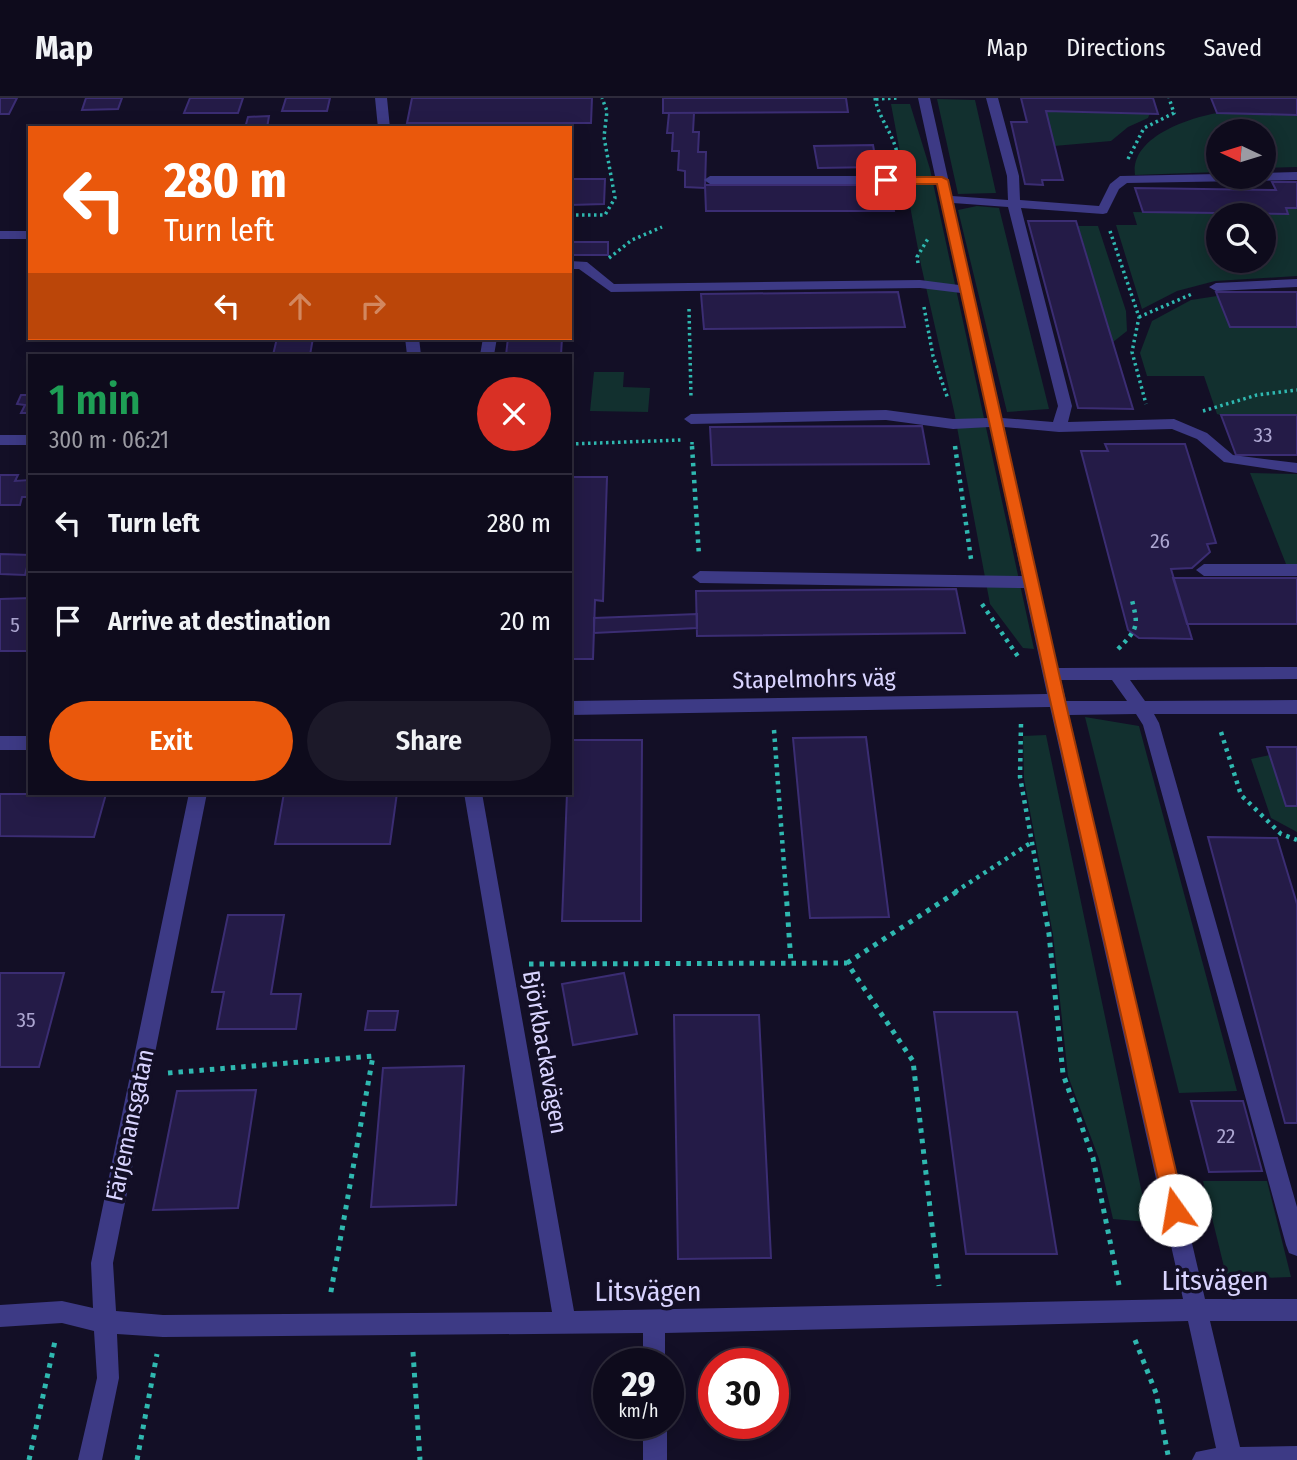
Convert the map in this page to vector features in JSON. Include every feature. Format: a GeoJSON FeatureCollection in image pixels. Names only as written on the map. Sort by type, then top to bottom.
{"type":"FeatureCollection","features":[{"type":"Feature","properties":{"kind":"street"},"geometry":{"type":"LineString","coordinates":[[381,98],[384,126]]}},
{"type":"Feature","properties":{"kind":"street"},"geometry":{"type":"LineString","coordinates":[[924,98],[1058,704],[1231,1459]]}},
{"type":"Feature","properties":{"kind":"street"},"geometry":{"type":"LineString","coordinates":[[992,98],[1013,176],[1014,205],[1065,406],[1059,427]]}},
{"type":"Feature","properties":{"kind":"street"},"geometry":{"type":"LineString","coordinates":[[1276,177],[1297,176]]}},
{"type":"Feature","properties":{"kind":"street"},"geometry":{"type":"LineString","coordinates":[[946,199],[1103,211],[1114,187],[1125,179],[1206,178]]}},
{"type":"Feature","properties":{"kind":"street"},"geometry":{"type":"LineString","coordinates":[[710,180],[942,180]]}},
{"type":"Feature","properties":{"kind":"street"},"geometry":{"type":"LineString","coordinates":[[0,235],[28,235]]}},
{"type":"Feature","properties":{"kind":"street"},"geometry":{"type":"LineString","coordinates":[[572,265],[582,265],[611,288],[920,284],[967,290]]}},
{"type":"Feature","properties":{"kind":"street"},"geometry":{"type":"LineString","coordinates":[[1216,287],[1297,283]]}},
{"type":"Feature","properties":{"kind":"street"},"geometry":{"type":"LineString","coordinates":[[691,419],[886,415],[953,424],[996,422],[1059,427],[1174,424],[1202,436],[1229,458],[1297,468]]}},
{"type":"Feature","properties":{"kind":"street"},"geometry":{"type":"LineString","coordinates":[[0,440],[28,440]]}},
{"type":"Feature","properties":{"kind":"street"},"geometry":{"type":"LineString","coordinates":[[1204,570],[1297,570]]}},
{"type":"Feature","properties":{"kind":"street"},"geometry":{"type":"LineString","coordinates":[[700,578],[975,579],[1031,582]]}},
{"type":"Feature","properties":{"kind":"street"},"geometry":{"type":"LineString","coordinates":[[1052,674],[1297,673]]}},
{"type":"Feature","properties":{"kind":"street"},"geometry":{"type":"LineString","coordinates":[[1117,674],[1151,723],[1297,1245]]}},
{"type":"Feature","properties":{"kind":"street","name":"Stapelmohrs väg"},"geometry":{"type":"LineString","coordinates":[[572,708],[1027,702],[1297,707]]}},
{"type":"Feature","properties":{"kind":"street"},"geometry":{"type":"LineString","coordinates":[[0,743],[28,743]]}},
{"type":"Feature","properties":{"kind":"street","name":"Färjemansgatan"},"geometry":{"type":"LineString","coordinates":[[90,1460],[108,1378],[102,1263],[198,795]]}},
{"type":"Feature","properties":{"kind":"street","name":"Björkbackavägen"},"geometry":{"type":"LineString","coordinates":[[473,795],[565,1321]]}},
{"type":"Feature","properties":{"kind":"street","name":"Litsvägen"},"geometry":{"type":"LineString","coordinates":[[0,1316],[62,1312],[106,1322],[163,1326],[654,1322],[1124,1310],[1297,1310]]}},
{"type":"Feature","properties":{"kind":"street"},"geometry":{"type":"LineString","coordinates":[[654,1322],[654,1348]]}},
{"type":"Feature","properties":{"kind":"street"},"geometry":{"type":"LineString","coordinates":[[655,1439],[655,1460]]}},
{"type":"Feature","properties":{"kind":"street"},"geometry":{"type":"LineString","coordinates":[[1203,1460],[1297,1458]]}},
{"type":"Feature","properties":{"kind":"path"},"geometry":{"type":"LineString","coordinates":[[572,215],[605,215],[615,198],[604,137],[607,111],[602,98]]}},
{"type":"Feature","properties":{"kind":"path"},"geometry":{"type":"LineString","coordinates":[[897,98],[876,98],[878,114],[896,142],[899,171],[911,180]]}},
{"type":"Feature","properties":{"kind":"path"},"geometry":{"type":"LineString","coordinates":[[1125,179],[1123,175],[1131,150],[1144,128],[1174,113],[1169,98]]}},
{"type":"Feature","properties":{"kind":"path"},"geometry":{"type":"LineString","coordinates":[[1103,211],[1139,317],[1132,352],[1152,423]]}},
{"type":"Feature","properties":{"kind":"path"},"geometry":{"type":"LineString","coordinates":[[928,225],[930,236],[917,257],[920,284],[933,356],[949,402],[964,519],[979,601],[1019,657],[1026,677],[1027,702],[1020,728],[1020,777],[1049,934],[1063,1074],[1093,1158],[1124,1310],[1156,1393],[1169,1460]]}},
{"type":"Feature","properties":{"kind":"path"},"geometry":{"type":"LineString","coordinates":[[591,272],[632,240],[662,227]]}},
{"type":"Feature","properties":{"kind":"path"},"geometry":{"type":"LineString","coordinates":[[1139,317],[1175,299],[1216,287]]}},
{"type":"Feature","properties":{"kind":"path"},"geometry":{"type":"LineString","coordinates":[[1174,424],[1212,407],[1257,395],[1297,390]]}},
{"type":"Feature","properties":{"kind":"path"},"geometry":{"type":"LineString","coordinates":[[572,444],[692,440]]}},
{"type":"Feature","properties":{"kind":"path"},"geometry":{"type":"LineString","coordinates":[[1131,596],[1138,623],[1133,634]]}},
{"type":"Feature","properties":{"kind":"path"},"geometry":{"type":"LineString","coordinates":[[772,704],[791,963]]}},
{"type":"Feature","properties":{"kind":"path"},"geometry":{"type":"LineString","coordinates":[[1213,707],[1241,795],[1280,834],[1297,840]]}},
{"type":"Feature","properties":{"kind":"path"},"geometry":{"type":"LineString","coordinates":[[503,964],[847,963],[1032,842]]}},
{"type":"Feature","properties":{"kind":"path"},"geometry":{"type":"LineString","coordinates":[[847,963],[913,1061],[942,1315]]}},
{"type":"Feature","properties":{"kind":"path"},"geometry":{"type":"LineString","coordinates":[[140,1075],[373,1056],[325,1325]]}},
{"type":"Feature","properties":{"kind":"path"},"geometry":{"type":"LineString","coordinates":[[29,1460],[62,1312]]}},
{"type":"Feature","properties":{"kind":"path"},"geometry":{"type":"LineString","coordinates":[[412,1324],[420,1460]]}},
{"type":"Feature","properties":{"kind":"path"},"geometry":{"type":"LineString","coordinates":[[137,1460],[163,1326]]}},
{"type":"Feature","properties":{"kind":"green space"},"geometry":{"type":"Polygon","coordinates":[[[937,99],[975,100],[996,193],[958,194],[937,99]]]}},
{"type":"Feature","properties":{"kind":"green space"},"geometry":{"type":"Polygon","coordinates":[[[891,104],[910,104],[930,169],[1034,649],[1023,648],[990,604],[954,411],[921,265],[891,104]]]}},
{"type":"Feature","properties":{"kind":"green space"},"geometry":{"type":"Polygon","coordinates":[[[1046,111],[1150,113],[1148,118],[1128,127],[1111,141],[1054,146],[1046,111]]]}},
{"type":"Feature","properties":{"kind":"green space"},"geometry":{"type":"Polygon","coordinates":[[[1217,113],[1297,115],[1297,167],[1276,168],[1276,119],[1206,119],[1206,172],[1135,175],[1136,162],[1151,140],[1192,119],[1217,113]]]}},
{"type":"Feature","properties":{"kind":"green space"},"geometry":{"type":"Polygon","coordinates":[[[977,206],[999,208],[1049,409],[1007,412],[958,210],[977,206]]]}},
{"type":"Feature","properties":{"kind":"green space"},"geometry":{"type":"Polygon","coordinates":[[[1286,208],[1297,208],[1297,276],[1215,281],[1177,291],[1142,309],[1116,225],[1137,225],[1133,212],[1206,213],[1206,273],[1276,273],[1276,214],[1287,214],[1286,208]]]}},
{"type":"Feature","properties":{"kind":"green space"},"geometry":{"type":"Polygon","coordinates":[[[1078,226],[1098,226],[1126,311],[1127,331],[1113,342],[1078,226]]]}},
{"type":"Feature","properties":{"kind":"green space"},"geometry":{"type":"Polygon","coordinates":[[[1217,296],[1230,327],[1297,327],[1297,415],[1217,414],[1204,376],[1147,376],[1140,353],[1152,321],[1191,300],[1217,296]]]}},
{"type":"Feature","properties":{"kind":"green space"},"geometry":{"type":"Polygon","coordinates":[[[594,372],[624,372],[623,387],[650,388],[648,412],[590,411],[594,372]]]}},
{"type":"Feature","properties":{"kind":"green space"},"geometry":{"type":"Polygon","coordinates":[[[1250,473],[1297,474],[1297,564],[1286,564],[1250,473]]]}},
{"type":"Feature","properties":{"kind":"green space"},"geometry":{"type":"Polygon","coordinates":[[[1085,717],[1139,726],[1237,1091],[1179,1093],[1085,717]]]}},
{"type":"Feature","properties":{"kind":"green space"},"geometry":{"type":"Polygon","coordinates":[[[1046,735],[1148,1222],[1113,1219],[1099,1159],[1068,1076],[1053,935],[1024,779],[1023,736],[1046,735]]]}},
{"type":"Feature","properties":{"kind":"green space"},"geometry":{"type":"Polygon","coordinates":[[[1270,755],[1286,806],[1297,806],[1297,832],[1271,818],[1251,759],[1270,755]]]}},
{"type":"Feature","properties":{"kind":"green space"},"geometry":{"type":"Polygon","coordinates":[[[1203,1181],[1267,1181],[1291,1277],[1227,1279],[1203,1181]]]}},
{"type":"Feature","properties":{"kind":"building"},"geometry":{"type":"Polygon","coordinates":[[[0,98],[17,98],[9,114],[0,114],[0,98]]]}},
{"type":"Feature","properties":{"kind":"building"},"geometry":{"type":"Polygon","coordinates":[[[86,98],[122,98],[118,109],[82,110],[86,98]]]}},
{"type":"Feature","properties":{"kind":"building"},"geometry":{"type":"Polygon","coordinates":[[[190,98],[243,98],[238,113],[184,113],[190,98]]]}},
{"type":"Feature","properties":{"kind":"building"},"geometry":{"type":"Polygon","coordinates":[[[286,98],[330,98],[327,111],[282,111],[286,98]]]}},
{"type":"Feature","properties":{"kind":"building"},"geometry":{"type":"Polygon","coordinates":[[[412,98],[592,98],[591,123],[407,123],[412,98]]]}},
{"type":"Feature","properties":{"kind":"building"},"geometry":{"type":"Polygon","coordinates":[[[663,98],[846,98],[848,112],[663,113],[663,98]]]}},
{"type":"Feature","properties":{"kind":"building"},"geometry":{"type":"Polygon","coordinates":[[[1021,98],[1153,98],[1158,114],[1046,111],[1063,180],[1042,180],[1043,185],[1025,184],[1011,122],[1027,122],[1021,98]]]}},
{"type":"Feature","properties":{"kind":"building"},"geometry":{"type":"Polygon","coordinates":[[[1211,98],[1297,98],[1297,115],[1217,113],[1211,98]]]}},
{"type":"Feature","properties":{"kind":"building"},"geometry":{"type":"Polygon","coordinates":[[[669,113],[694,113],[693,132],[699,132],[698,152],[706,152],[705,188],[685,187],[685,171],[678,170],[679,151],[672,151],[673,133],[667,133],[669,113]]]}},
{"type":"Feature","properties":{"kind":"building"},"geometry":{"type":"Polygon","coordinates":[[[269,116],[267,126],[246,126],[248,117],[269,116]]]}},
{"type":"Feature","properties":{"kind":"building"},"geometry":{"type":"Polygon","coordinates":[[[873,145],[877,167],[818,168],[814,146],[873,145]]]}},
{"type":"Feature","properties":{"kind":"building"},"geometry":{"type":"Polygon","coordinates":[[[572,179],[605,179],[604,204],[572,205],[572,179]]]}},
{"type":"Feature","properties":{"kind":"building"},"geometry":{"type":"Polygon","coordinates":[[[1276,182],[1297,182],[1297,208],[1286,208],[1288,214],[1276,214],[1276,203],[1206,203],[1206,213],[1143,212],[1135,188],[1276,190],[1276,182]]]}},
{"type":"Feature","properties":{"kind":"building"},"geometry":{"type":"Polygon","coordinates":[[[705,185],[890,185],[894,211],[706,211],[705,185]]]}},
{"type":"Feature","properties":{"kind":"building"},"geometry":{"type":"Polygon","coordinates":[[[1028,221],[1076,221],[1133,409],[1078,408],[1028,221]]]}},
{"type":"Feature","properties":{"kind":"building"},"geometry":{"type":"Polygon","coordinates":[[[572,242],[608,242],[608,255],[572,255],[572,242]]]}},
{"type":"Feature","properties":{"kind":"building"},"geometry":{"type":"Polygon","coordinates":[[[898,292],[905,327],[704,329],[701,294],[898,292]]]}},
{"type":"Feature","properties":{"kind":"building"},"geometry":{"type":"Polygon","coordinates":[[[1216,292],[1297,292],[1297,327],[1230,327],[1216,292]]]}},
{"type":"Feature","properties":{"kind":"building"},"geometry":{"type":"Polygon","coordinates":[[[277,340],[313,340],[310,354],[273,354],[277,340]]]}},
{"type":"Feature","properties":{"kind":"building"},"geometry":{"type":"Polygon","coordinates":[[[508,340],[562,340],[561,354],[506,354],[508,340]]]}},
{"type":"Feature","properties":{"kind":"building"},"geometry":{"type":"Polygon","coordinates":[[[28,393],[28,413],[21,413],[25,405],[17,404],[21,395],[28,393]]]}},
{"type":"Feature","properties":{"kind":"building"},"geometry":{"type":"Polygon","coordinates":[[[1221,415],[1297,415],[1297,455],[1236,455],[1221,415]]]}},
{"type":"Feature","properties":{"kind":"building"},"geometry":{"type":"Polygon","coordinates":[[[922,426],[929,464],[712,465],[710,427],[922,426]]]}},
{"type":"Feature","properties":{"kind":"building"},"geometry":{"type":"Polygon","coordinates":[[[1105,444],[1185,444],[1216,543],[1207,544],[1210,552],[1192,568],[1171,569],[1192,639],[1139,638],[1128,630],[1081,451],[1108,451],[1105,444]]]}},
{"type":"Feature","properties":{"kind":"building"},"geometry":{"type":"Polygon","coordinates":[[[0,475],[18,475],[15,481],[28,480],[28,497],[22,497],[20,505],[0,505],[0,475]]]}},
{"type":"Feature","properties":{"kind":"building"},"geometry":{"type":"Polygon","coordinates":[[[572,477],[607,477],[603,601],[595,600],[593,659],[572,659],[572,477]]]}},
{"type":"Feature","properties":{"kind":"building"},"geometry":{"type":"Polygon","coordinates":[[[0,554],[28,555],[25,575],[0,574],[0,554]]]}},
{"type":"Feature","properties":{"kind":"building"},"geometry":{"type":"Polygon","coordinates":[[[1173,578],[1297,578],[1297,624],[1187,624],[1173,578]]]}},
{"type":"Feature","properties":{"kind":"building"},"geometry":{"type":"Polygon","coordinates":[[[956,589],[965,633],[697,636],[696,591],[956,589]]]}},
{"type":"Feature","properties":{"kind":"building"},"geometry":{"type":"Polygon","coordinates":[[[28,598],[28,651],[0,651],[0,599],[28,598]]]}},
{"type":"Feature","properties":{"kind":"building"},"geometry":{"type":"Polygon","coordinates":[[[697,614],[697,628],[594,633],[594,618],[697,614]]]}},
{"type":"Feature","properties":{"kind":"building"},"geometry":{"type":"Polygon","coordinates":[[[866,737],[889,917],[810,918],[793,738],[866,737]]]}},
{"type":"Feature","properties":{"kind":"building"},"geometry":{"type":"Polygon","coordinates":[[[572,740],[642,740],[641,921],[562,921],[567,795],[572,795],[572,740]]]}},
{"type":"Feature","properties":{"kind":"building"},"geometry":{"type":"Polygon","coordinates":[[[1267,747],[1297,747],[1297,806],[1286,806],[1267,747]]]}},
{"type":"Feature","properties":{"kind":"building"},"geometry":{"type":"Polygon","coordinates":[[[0,794],[106,795],[94,837],[0,836],[0,794]]]}},
{"type":"Feature","properties":{"kind":"building"},"geometry":{"type":"Polygon","coordinates":[[[284,795],[397,795],[390,844],[275,844],[284,795]]]}},
{"type":"Feature","properties":{"kind":"building"},"geometry":{"type":"Polygon","coordinates":[[[1208,837],[1277,838],[1297,904],[1297,1123],[1285,1123],[1208,837]]]}},
{"type":"Feature","properties":{"kind":"building"},"geometry":{"type":"Polygon","coordinates":[[[228,915],[284,915],[271,994],[301,994],[296,1029],[217,1029],[224,992],[212,992],[228,915]]]}},
{"type":"Feature","properties":{"kind":"building"},"geometry":{"type":"Polygon","coordinates":[[[0,973],[64,973],[39,1067],[0,1067],[0,973]]]}},
{"type":"Feature","properties":{"kind":"building"},"geometry":{"type":"Polygon","coordinates":[[[624,973],[637,1034],[573,1045],[562,984],[624,973]]]}},
{"type":"Feature","properties":{"kind":"building"},"geometry":{"type":"Polygon","coordinates":[[[368,1011],[398,1011],[395,1030],[365,1030],[368,1011]]]}},
{"type":"Feature","properties":{"kind":"building"},"geometry":{"type":"Polygon","coordinates":[[[934,1012],[1017,1012],[1057,1254],[966,1254],[934,1012]]]}},
{"type":"Feature","properties":{"kind":"building"},"geometry":{"type":"Polygon","coordinates":[[[674,1015],[759,1015],[771,1258],[678,1259],[674,1015]]]}},
{"type":"Feature","properties":{"kind":"building"},"geometry":{"type":"Polygon","coordinates":[[[464,1066],[456,1205],[371,1207],[383,1068],[464,1066]]]}},
{"type":"Feature","properties":{"kind":"building"},"geometry":{"type":"Polygon","coordinates":[[[256,1090],[238,1208],[153,1210],[177,1091],[256,1090]]]}},
{"type":"Feature","properties":{"kind":"building"},"geometry":{"type":"Polygon","coordinates":[[[1191,1101],[1243,1101],[1262,1171],[1209,1172],[1191,1101]]]}},
{"type":"Feature","properties":{"kind":"route"},"geometry":{"type":"LineString","coordinates":[[886,180],[942,180],[1057,700],[1175,1210]]}}]}
